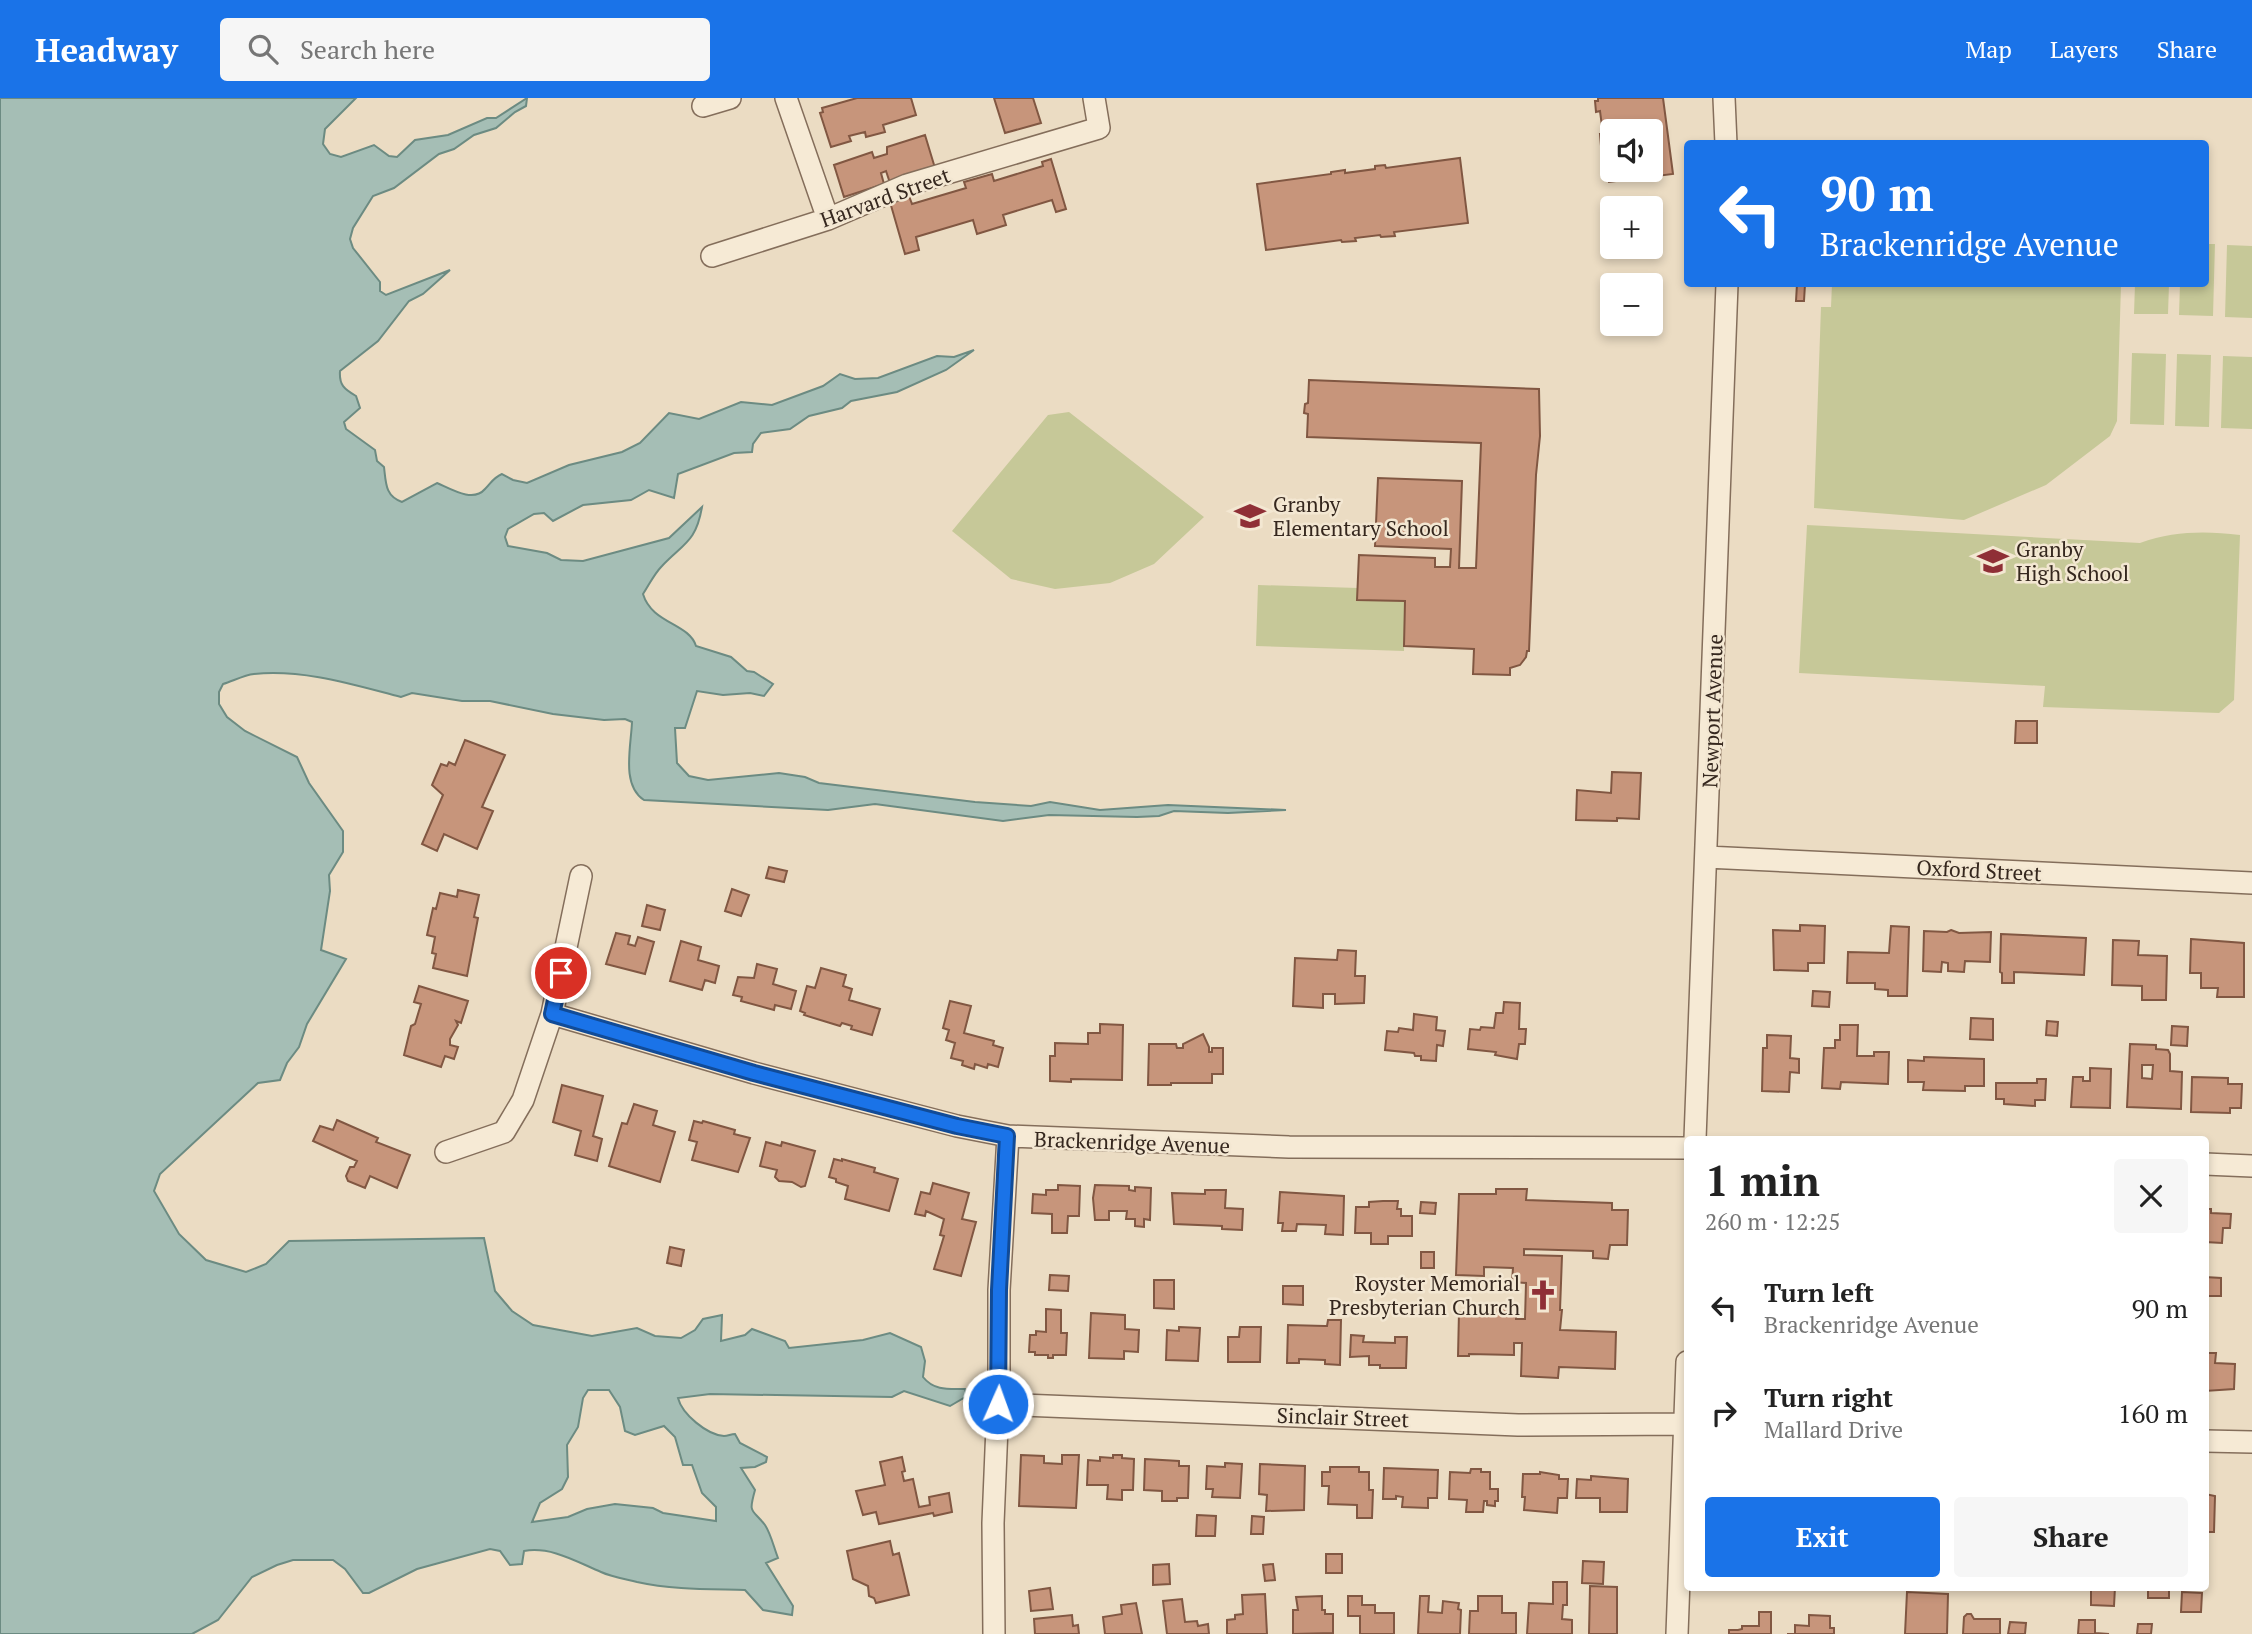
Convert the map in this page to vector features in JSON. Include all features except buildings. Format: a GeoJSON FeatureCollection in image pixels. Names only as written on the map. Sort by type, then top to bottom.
{"type":"FeatureCollection","features":[{"type":"Feature","properties":{"kind":"street"},"geometry":{"type":"LineString","coordinates":[[703,106],[730,98]]}},
{"type":"Feature","properties":{"kind":"street"},"geometry":{"type":"LineString","coordinates":[[786,98],[828,219]]}},
{"type":"Feature","properties":{"kind":"street","name":"Harvard Street"},"geometry":{"type":"LineString","coordinates":[[712,256],[828,219],[907,185],[1099,128],[1094,98]]}},
{"type":"Feature","properties":{"kind":"street"},"geometry":{"type":"LineString","coordinates":[[1724,98],[1726,140]]}},
{"type":"Feature","properties":{"kind":"street","name":"Newport Avenue"},"geometry":{"type":"LineString","coordinates":[[1695,1136],[1727,287]]}},
{"type":"Feature","properties":{"kind":"street","name":"Oxford Street"},"geometry":{"type":"LineString","coordinates":[[1706,858],[2252,883]]}},
{"type":"Feature","properties":{"kind":"street"},"geometry":{"type":"LineString","coordinates":[[446,1152],[504,1132],[523,1100],[552,1014],[581,876]]}},
{"type":"Feature","properties":{"kind":"street","name":"Brackenridge Avenue"},"geometry":{"type":"LineString","coordinates":[[552,1014],[754,1073],[957,1126],[1007,1136],[1289,1147],[1684,1148]]}},
{"type":"Feature","properties":{"kind":"street"},"geometry":{"type":"LineString","coordinates":[[994,1634],[993,1523],[999,1290],[1007,1136]]}},
{"type":"Feature","properties":{"kind":"street"},"geometry":{"type":"LineString","coordinates":[[2209,1164],[2252,1166]]}},
{"type":"Feature","properties":{"kind":"street","name":"Sinclair Street"},"geometry":{"type":"LineString","coordinates":[[998,1404],[1518,1425],[1684,1424]]}},
{"type":"Feature","properties":{"kind":"street"},"geometry":{"type":"LineString","coordinates":[[2209,1441],[2252,1443]]}},
{"type":"Feature","properties":{"kind":"street"},"geometry":{"type":"LineString","coordinates":[[1677,1634],[1684,1471]]}},
{"type":"Feature","properties":{"kind":"green space"},"geometry":{"type":"Polygon","coordinates":[[[2209,244],[2215,244],[2213,316],[2179,315],[2180,287],[2209,287],[2209,244]]]}},
{"type":"Feature","properties":{"kind":"green space"},"geometry":{"type":"Polygon","coordinates":[[[2227,245],[2252,246],[2252,318],[2225,317],[2227,245]]]}},
{"type":"Feature","properties":{"kind":"green space"},"geometry":{"type":"Polygon","coordinates":[[[1832,287],[2121,287],[2117,421],[2110,436],[2046,485],[1964,520],[1814,508],[1821,307],[1831,307],[1832,287]]]}},
{"type":"Feature","properties":{"kind":"green space"},"geometry":{"type":"Polygon","coordinates":[[[2135,287],[2169,287],[2168,314],[2134,314],[2135,287]]]}},
{"type":"Feature","properties":{"kind":"green space"},"geometry":{"type":"Polygon","coordinates":[[[2132,353],[2166,354],[2164,425],[2130,424],[2132,353]]]}},
{"type":"Feature","properties":{"kind":"green space"},"geometry":{"type":"Polygon","coordinates":[[[2177,354],[2211,355],[2209,427],[2175,426],[2177,354]]]}},
{"type":"Feature","properties":{"kind":"green space"},"geometry":{"type":"Polygon","coordinates":[[[2223,356],[2252,357],[2252,429],[2221,428],[2223,356]]]}},
{"type":"Feature","properties":{"kind":"green space"},"geometry":{"type":"Polygon","coordinates":[[[1069,412],[1204,517],[1154,564],[1110,583],[1055,589],[1011,579],[952,531],[1048,415],[1069,412]]]}},
{"type":"Feature","properties":{"kind":"green space"},"geometry":{"type":"Polygon","coordinates":[[[1807,525],[2140,543],[2190,533],[2240,535],[2234,700],[2219,713],[2043,707],[2045,686],[1799,673],[1807,525]]]}},
{"type":"Feature","properties":{"kind":"green space"},"geometry":{"type":"Polygon","coordinates":[[[1258,585],[1358,588],[1358,600],[1405,601],[1404,651],[1256,646],[1258,585]]]}},
{"type":"Feature","properties":{"kind":"water"},"geometry":{"type":"Polygon","coordinates":[[[0,98],[356,98],[325,129],[323,144],[330,154],[341,157],[374,145],[389,156],[397,157],[415,140],[448,135],[487,118],[496,118],[527,98],[526,106],[496,128],[474,135],[454,149],[439,154],[394,188],[373,196],[353,228],[350,239],[353,248],[380,282],[380,291],[386,295],[450,270],[423,294],[409,301],[378,341],[340,371],[341,383],[356,396],[360,408],[344,422],[346,429],[375,450],[377,461],[384,467],[389,493],[396,499],[402,502],[437,483],[474,495],[502,474],[527,483],[569,465],[622,452],[640,443],[669,413],[699,419],[741,402],[772,405],[823,386],[840,374],[855,379],[878,378],[937,356],[954,357],[974,350],[946,370],[897,392],[851,401],[842,408],[809,416],[790,429],[761,433],[753,444],[752,452],[734,453],[678,474],[674,498],[649,490],[631,500],[583,505],[553,521],[544,513],[534,514],[508,529],[505,537],[508,546],[547,553],[561,560],[583,561],[669,538],[702,507],[693,535],[659,569],[643,594],[654,612],[686,632],[696,646],[731,657],[747,671],[754,672],[773,684],[764,696],[697,691],[685,728],[675,728],[677,763],[689,776],[708,780],[779,773],[805,777],[819,783],[975,802],[1031,806],[1050,802],[1100,810],[1168,805],[1286,810],[1228,813],[1174,811],[1159,816],[1137,817],[1049,815],[1003,821],[875,804],[828,810],[644,800],[632,785],[629,754],[632,722],[625,719],[604,720],[553,714],[490,701],[462,701],[412,693],[401,697],[329,679],[291,674],[254,674],[223,684],[219,692],[219,704],[227,717],[245,731],[297,757],[309,783],[343,831],[343,852],[329,875],[330,891],[321,950],[346,959],[307,1024],[299,1047],[287,1063],[280,1080],[258,1083],[160,1174],[154,1191],[179,1234],[206,1260],[246,1272],[266,1264],[289,1241],[484,1238],[495,1291],[512,1311],[533,1325],[592,1336],[637,1328],[655,1336],[681,1338],[695,1330],[703,1319],[722,1315],[721,1341],[745,1335],[752,1329],[785,1341],[789,1348],[863,1340],[890,1333],[921,1347],[925,1361],[923,1377],[927,1382],[942,1388],[965,1389],[967,1396],[950,1406],[904,1391],[892,1397],[710,1394],[678,1398],[684,1411],[703,1428],[717,1435],[735,1434],[740,1443],[767,1457],[766,1462],[755,1467],[741,1468],[755,1490],[752,1508],[765,1525],[778,1558],[766,1563],[793,1606],[792,1615],[763,1610],[745,1590],[650,1585],[610,1575],[564,1556],[544,1551],[524,1551],[522,1564],[510,1565],[500,1551],[490,1549],[417,1569],[369,1593],[363,1593],[345,1569],[333,1560],[293,1560],[252,1577],[218,1620],[192,1634],[0,1634],[0,98]],[[588,1390],[583,1398],[578,1427],[567,1445],[568,1477],[562,1489],[540,1503],[532,1522],[568,1517],[587,1509],[615,1504],[653,1508],[663,1513],[716,1521],[716,1507],[702,1493],[692,1465],[683,1465],[675,1437],[664,1426],[635,1435],[625,1431],[620,1407],[609,1390],[588,1390]]]}},
{"type":"Feature","properties":{"kind":"place","name":"Granby Elementary School"},"geometry":{"type":"Point","coordinates":[1250,516]}},
{"type":"Feature","properties":{"kind":"place","name":"Granby High School"},"geometry":{"type":"Point","coordinates":[1993,561]}},
{"type":"Feature","properties":{"kind":"place","name":"Royster Memorial Presbyterian Church"},"geometry":{"type":"Point","coordinates":[1543,1295]}},
{"type":"Feature","properties":{"kind":"route"},"geometry":{"type":"LineString","coordinates":[[561,973],[552,1014],[754,1073],[957,1126],[1007,1136],[999,1290],[998,1404]]}}]}
